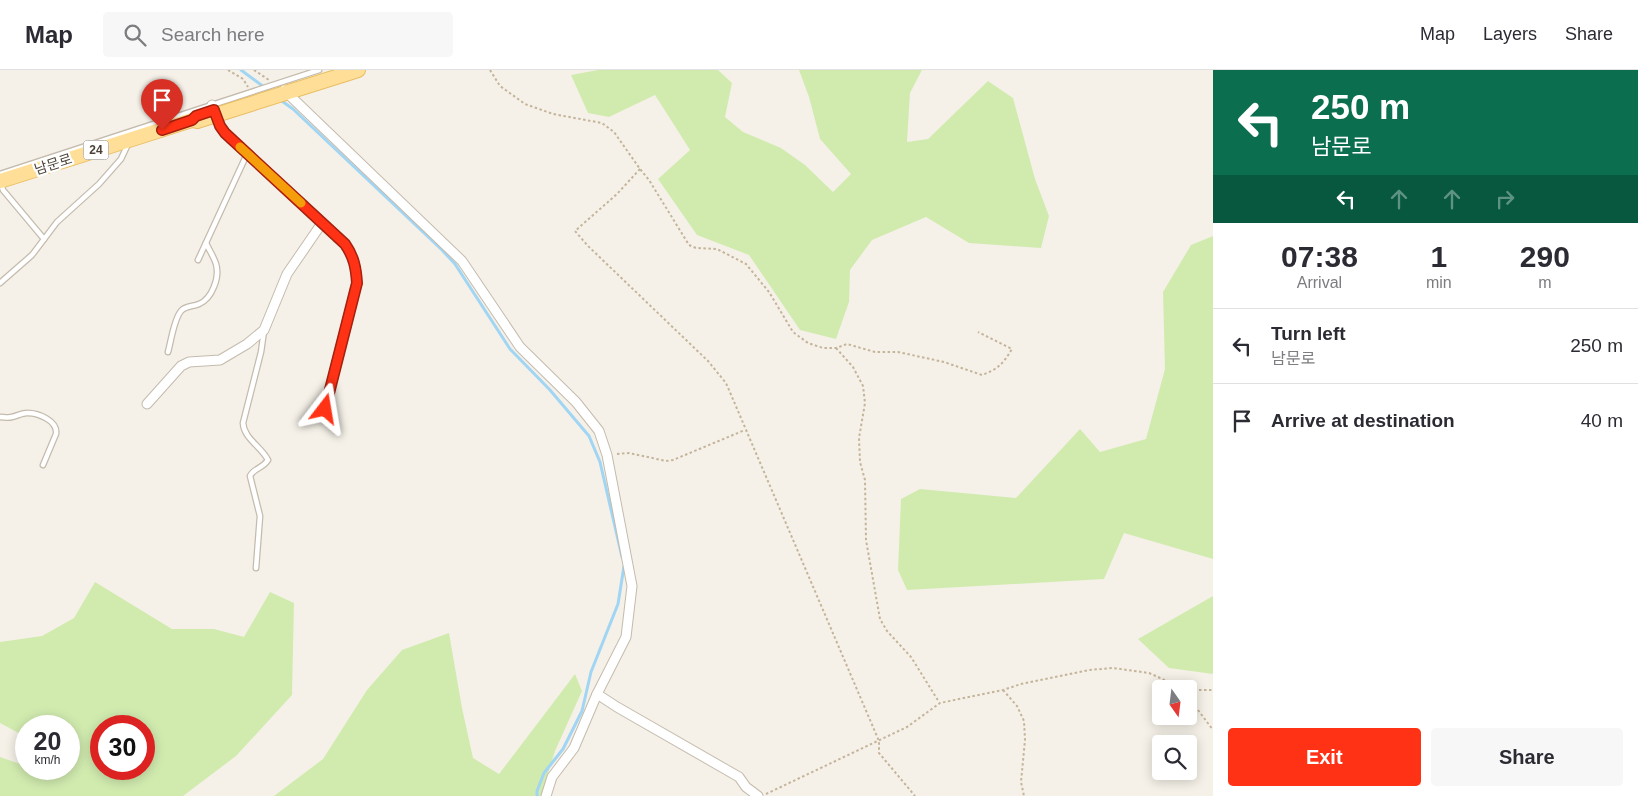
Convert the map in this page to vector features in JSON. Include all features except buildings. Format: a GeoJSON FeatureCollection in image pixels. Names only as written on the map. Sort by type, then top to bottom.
{"type":"FeatureCollection","features":[{"type":"Feature","properties":{"kind":"main road","name":"남문로"},"geometry":{"type":"LineString","coordinates":[[283,91],[338,70]]}},
{"type":"Feature","properties":{"kind":"main road","name":"남문로"},"geometry":{"type":"LineString","coordinates":[[0,181],[192,120],[197,122],[214,110],[259,96],[358,70]]}},
{"type":"Feature","properties":{"kind":"street"},"geometry":{"type":"LineString","coordinates":[[283,91],[462,261],[520,347],[576,402],[599,431],[607,455],[632,586],[626,637],[597,694],[574,748],[552,777],[546,796]]}},
{"type":"Feature","properties":{"kind":"street"},"geometry":{"type":"LineString","coordinates":[[214,110],[222,129],[345,244],[351,253],[356,267],[357,283],[325,409]]}},
{"type":"Feature","properties":{"kind":"street"},"geometry":{"type":"LineString","coordinates":[[147,404],[181,366],[189,362],[220,360],[247,344],[264,330],[287,274],[322,223]]}},
{"type":"Feature","properties":{"kind":"street"},"geometry":{"type":"LineString","coordinates":[[597,694],[738,777],[745,791],[758,796]]}},
{"type":"Feature","properties":{"kind":"lane"},"geometry":{"type":"LineString","coordinates":[[259,96],[319,70]]}},
{"type":"Feature","properties":{"kind":"lane"},"geometry":{"type":"LineString","coordinates":[[0,174],[214,110]]}},
{"type":"Feature","properties":{"kind":"lane"},"geometry":{"type":"LineString","coordinates":[[0,284],[32,254],[57,222],[98,184],[121,159],[131,139]]}},
{"type":"Feature","properties":{"kind":"lane"},"geometry":{"type":"LineString","coordinates":[[198,260],[247,154]]}},
{"type":"Feature","properties":{"kind":"lane"},"geometry":{"type":"LineString","coordinates":[[0,181],[3,190],[44,239]]}},
{"type":"Feature","properties":{"kind":"lane"},"geometry":{"type":"LineString","coordinates":[[168,352],[178,316],[182,310],[206,299],[214,285],[217,272],[216,264],[206,243]]}},
{"type":"Feature","properties":{"kind":"lane"},"geometry":{"type":"LineString","coordinates":[[256,568],[260,516],[250,476],[252,472],[264,466],[268,460],[265,454],[245,434],[243,423],[261,352],[264,330]]}},
{"type":"Feature","properties":{"kind":"lane"},"geometry":{"type":"LineString","coordinates":[[0,417],[11,417],[26,413],[39,415],[53,424],[56,434],[43,465]]}},
{"type":"Feature","properties":{"kind":"path"},"geometry":{"type":"LineString","coordinates":[[228,70],[243,80],[259,96]]}},
{"type":"Feature","properties":{"kind":"path"},"geometry":{"type":"LineString","coordinates":[[490,70],[500,86],[524,104],[553,114],[602,123],[614,132],[649,180],[689,245],[696,248],[717,249],[746,264],[769,292],[793,332],[808,343],[823,348],[836,348],[847,344],[875,352],[898,352],[944,362],[982,375],[996,370],[1004,362],[1012,349],[978,332]]}},
{"type":"Feature","properties":{"kind":"path"},"geometry":{"type":"LineString","coordinates":[[640,169],[617,194],[575,232],[708,361],[726,383],[879,741],[879,754],[915,796]]}},
{"type":"Feature","properties":{"kind":"path"},"geometry":{"type":"LineString","coordinates":[[836,348],[853,367],[863,386],[865,403],[859,438],[860,462],[865,480],[866,540],[880,619],[887,631],[911,657],[940,703]]}},
{"type":"Feature","properties":{"kind":"path"},"geometry":{"type":"LineString","coordinates":[[607,455],[629,452],[666,461],[673,460],[745,430]]}},
{"type":"Feature","properties":{"kind":"path"},"geometry":{"type":"LineString","coordinates":[[762,796],[907,727],[940,703],[1079,672],[1113,668],[1149,673],[1165,680]]}},
{"type":"Feature","properties":{"kind":"path"},"geometry":{"type":"LineString","coordinates":[[1003,690],[1016,706],[1024,721],[1025,740],[1021,782],[1024,796]]}},
{"type":"Feature","properties":{"kind":"path"},"geometry":{"type":"LineString","coordinates":[[1198,690],[1213,690]]}},
{"type":"Feature","properties":{"kind":"path"},"geometry":{"type":"LineString","coordinates":[[1198,710],[1213,730]]}},
{"type":"Feature","properties":{"kind":"green space"},"geometry":{"type":"Polygon","coordinates":[[[598,70],[718,70],[732,83],[725,117],[743,132],[781,148],[805,165],[833,192],[851,174],[820,139],[809,97],[799,70],[922,70],[910,93],[907,142],[928,139],[988,81],[1013,98],[1035,179],[1049,216],[1041,248],[969,243],[926,217],[872,240],[850,270],[849,302],[836,339],[800,330],[749,255],[697,235],[658,179],[690,150],[655,95],[609,117],[588,113],[571,75],[598,70]]]}},
{"type":"Feature","properties":{"kind":"green space"},"geometry":{"type":"Polygon","coordinates":[[[1213,236],[1213,559],[1124,533],[1104,579],[907,590],[898,570],[901,499],[920,489],[1016,498],[1080,429],[1100,452],[1146,439],[1165,369],[1163,292],[1191,245],[1213,236]]]}},
{"type":"Feature","properties":{"kind":"green space"},"geometry":{"type":"Polygon","coordinates":[[[95,582],[172,629],[214,629],[244,637],[270,592],[294,603],[292,695],[236,756],[183,796],[0,796],[0,757],[15,762],[15,780],[80,780],[80,715],[15,715],[15,731],[0,723],[0,642],[42,636],[74,618],[95,582]]]}},
{"type":"Feature","properties":{"kind":"green space"},"geometry":{"type":"Polygon","coordinates":[[[1213,596],[1213,674],[1169,668],[1138,639],[1213,596]]]}},
{"type":"Feature","properties":{"kind":"green space"},"geometry":{"type":"Polygon","coordinates":[[[449,633],[473,758],[499,774],[575,674],[582,691],[555,751],[541,796],[274,796],[323,759],[367,690],[402,650],[449,633]]]}},
{"type":"Feature","properties":{"kind":"waterway"},"geometry":{"type":"LineString","coordinates":[[241,70],[272,93]]}},
{"type":"Feature","properties":{"kind":"waterway"},"geometry":{"type":"LineString","coordinates":[[279,99],[293,109],[455,264],[510,349],[550,390],[589,436],[600,462],[622,557]]}},
{"type":"Feature","properties":{"kind":"waterway"},"geometry":{"type":"LineString","coordinates":[[537,796],[544,773],[563,749],[582,711],[591,672],[618,604],[624,566]]}},
{"type":"Feature","properties":{"kind":"slow traffic"},"geometry":{"type":"LineString","coordinates":[[240,147],[301,203]]}},
{"type":"Feature","properties":{"kind":"route"},"geometry":{"type":"LineString","coordinates":[[162,130],[214,110],[225,133],[345,244],[351,253],[356,267],[357,283],[325,409]]}}]}
